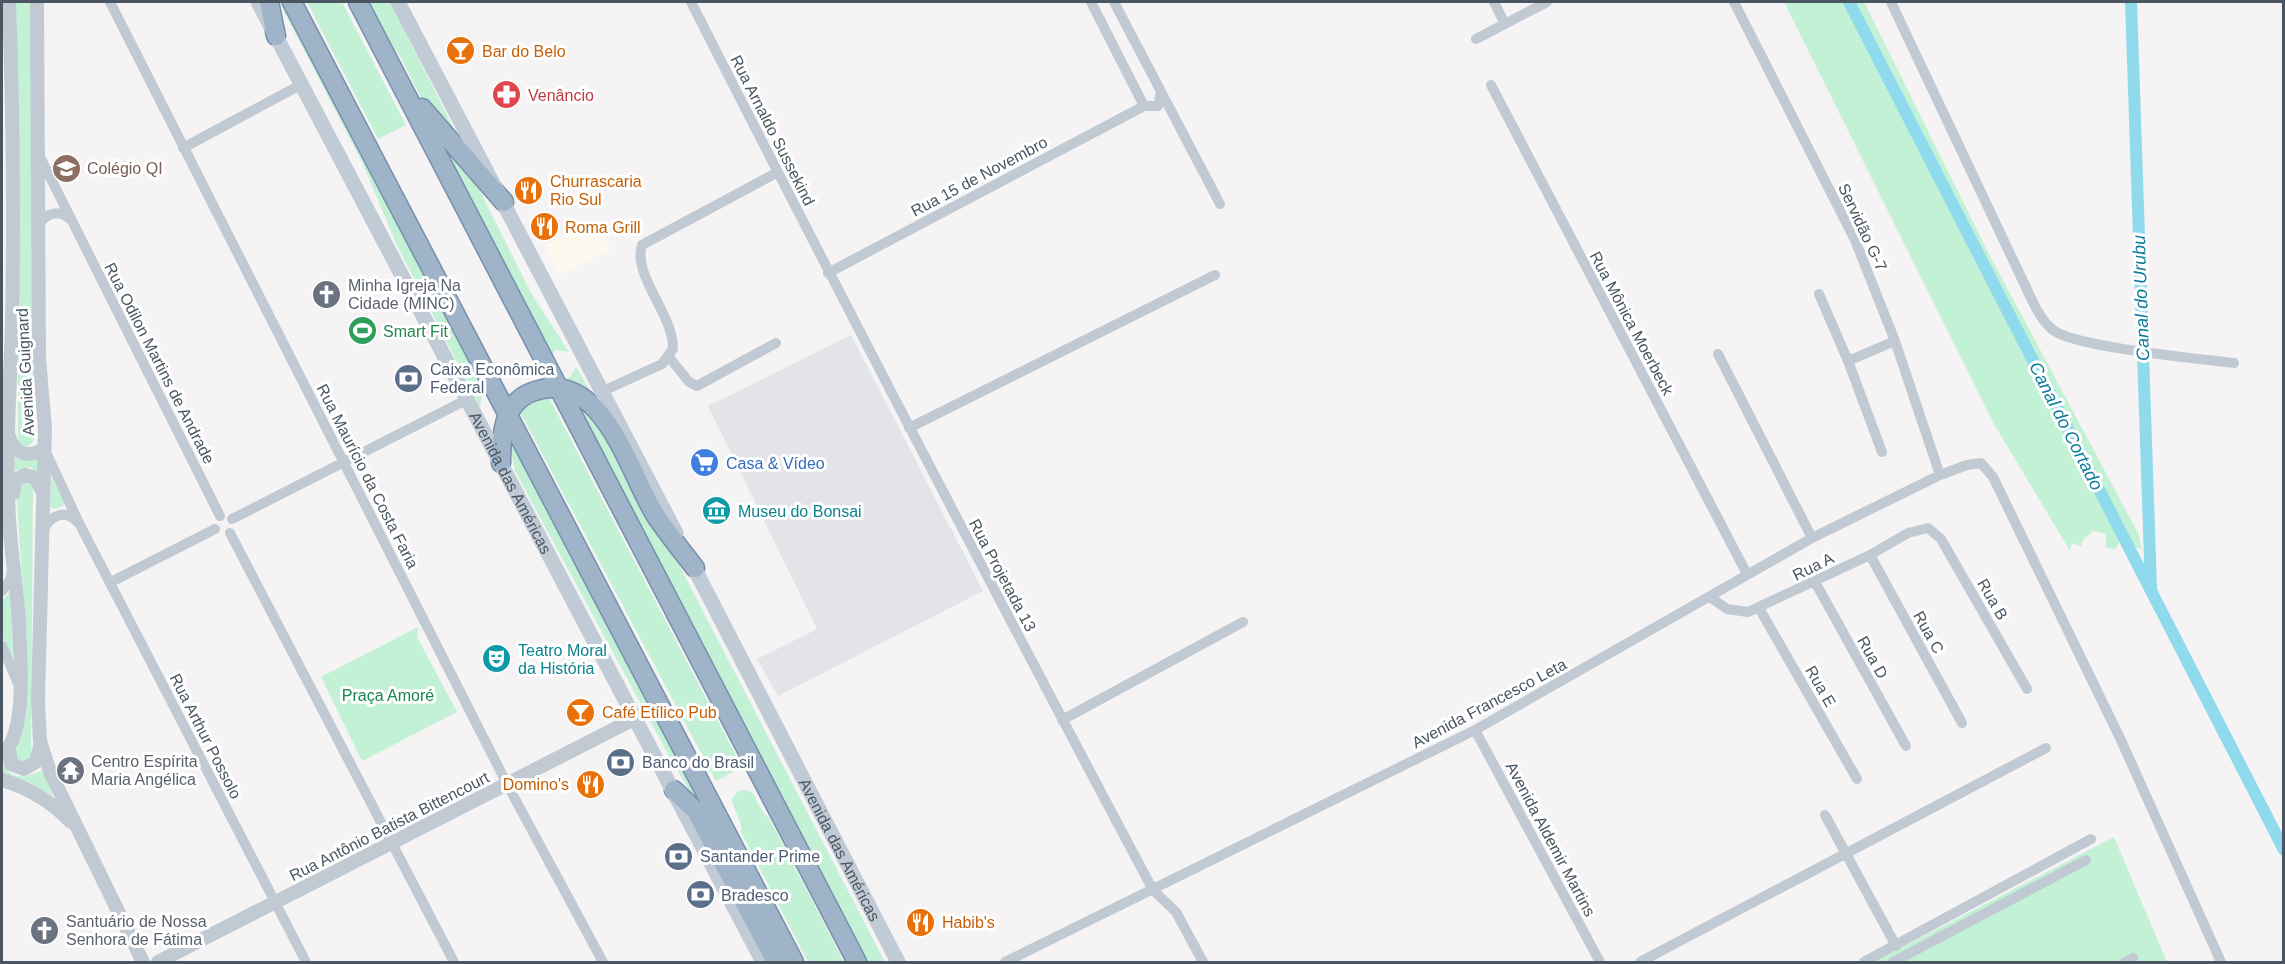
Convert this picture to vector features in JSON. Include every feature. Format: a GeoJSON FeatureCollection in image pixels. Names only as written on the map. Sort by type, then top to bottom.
{"type":"FeatureCollection","features":[{"type":"Feature","properties":{"kind":"highway"},"geometry":{"type":"LineString","coordinates":[[270,2],[276,36]]}},
{"type":"Feature","properties":{"kind":"highway","name":"Avenida das Américas"},"geometry":{"type":"LineString","coordinates":[[292,2],[794,963]]}},
{"type":"Feature","properties":{"kind":"highway"},"geometry":{"type":"LineString","coordinates":[[358,2],[857,963]]}},
{"type":"Feature","properties":{"kind":"highway"},"geometry":{"type":"LineString","coordinates":[[404,87],[504,202]]}},
{"type":"Feature","properties":{"kind":"highway"},"geometry":{"type":"LineString","coordinates":[[501,463],[501,437],[508,415],[523,396],[539,390],[559,390],[579,396],[605,418],[656,516],[695,568]]}},
{"type":"Feature","properties":{"kind":"highway"},"geometry":{"type":"LineString","coordinates":[[674,790],[696,811],[776,963]]}},
{"type":"Feature","properties":{"kind":"main road","name":"Avenida das Américas"},"geometry":{"type":"LineString","coordinates":[[258,2],[763,963]]}},
{"type":"Feature","properties":{"kind":"main road","name":"Avenida das Américas"},"geometry":{"type":"LineString","coordinates":[[398,2],[695,568],[898,963]]}},
{"type":"Feature","properties":{"kind":"street"},"geometry":{"type":"LineString","coordinates":[[2,10],[4,2]]}},
{"type":"Feature","properties":{"kind":"street","name":"Avenida Guignard"},"geometry":{"type":"LineString","coordinates":[[5,752],[15,732],[20,692],[18,615],[9,521],[12,80],[9,2]]}},
{"type":"Feature","properties":{"kind":"street","name":"Avenida Guignard"},"geometry":{"type":"LineString","coordinates":[[37,2],[37,230],[39,358],[44,450],[38,700],[40,741]]}},
{"type":"Feature","properties":{"kind":"street","name":"Rua Maurício da Costa Faria"},"geometry":{"type":"LineString","coordinates":[[110,2],[507,784],[603,963]]}},
{"type":"Feature","properties":{"kind":"street","name":"Rua Arnaldo Sussekind"},"geometry":{"type":"LineString","coordinates":[[691,2],[828,273]]}},
{"type":"Feature","properties":{"kind":"street"},"geometry":{"type":"LineString","coordinates":[[1091,2],[1144,106],[1158,106],[1161,92]]}},
{"type":"Feature","properties":{"kind":"street"},"geometry":{"type":"LineString","coordinates":[[1114,2],[1220,204]]}},
{"type":"Feature","properties":{"kind":"street"},"geometry":{"type":"LineString","coordinates":[[1494,2],[1505,24]]}},
{"type":"Feature","properties":{"kind":"street"},"geometry":{"type":"LineString","coordinates":[[1476,39],[1547,2]]}},
{"type":"Feature","properties":{"kind":"street","name":"Servidão G-7"},"geometry":{"type":"LineString","coordinates":[[1734,2],[1855,240],[1895,341],[1940,475]]}},
{"type":"Feature","properties":{"kind":"street"},"geometry":{"type":"LineString","coordinates":[[1891,2],[2022,279],[2046,324],[2055,332],[2108,345],[2234,363]]}},
{"type":"Feature","properties":{"kind":"street"},"geometry":{"type":"LineString","coordinates":[[2,62],[12,80]]}},
{"type":"Feature","properties":{"kind":"street"},"geometry":{"type":"LineString","coordinates":[[183,148],[302,84]]}},
{"type":"Feature","properties":{"kind":"street","name":"Rua Mônica Moerbeck"},"geometry":{"type":"LineString","coordinates":[[1491,85],[1747,574]]}},
{"type":"Feature","properties":{"kind":"street","name":"Rua 15 de Novembro"},"geometry":{"type":"LineString","coordinates":[[828,273],[1144,106]]}},
{"type":"Feature","properties":{"kind":"street","name":"Rua Odilon Martins de Andrade"},"geometry":{"type":"LineString","coordinates":[[36,149],[220,516]]}},
{"type":"Feature","properties":{"kind":"street"},"geometry":{"type":"LineString","coordinates":[[601,392],[662,364],[673,349],[671,328],[640,261],[642,246],[778,172]]}},
{"type":"Feature","properties":{"kind":"street"},"geometry":{"type":"LineString","coordinates":[[37,230],[42,219],[52,213],[64,215],[73,223]]}},
{"type":"Feature","properties":{"kind":"street","name":"Rua Projetada 13"},"geometry":{"type":"LineString","coordinates":[[828,273],[1153,890],[1176,912],[1203,963]]}},
{"type":"Feature","properties":{"kind":"street"},"geometry":{"type":"LineString","coordinates":[[909,428],[1215,275]]}},
{"type":"Feature","properties":{"kind":"street"},"geometry":{"type":"LineString","coordinates":[[1819,294],[1848,361],[1882,452]]}},
{"type":"Feature","properties":{"kind":"street"},"geometry":{"type":"LineString","coordinates":[[2,319],[8,314],[12,302]]}},
{"type":"Feature","properties":{"kind":"street"},"geometry":{"type":"LineString","coordinates":[[1848,361],[1895,341]]}},
{"type":"Feature","properties":{"kind":"street"},"geometry":{"type":"LineString","coordinates":[[669,357],[689,382],[697,386],[776,343]]}},
{"type":"Feature","properties":{"kind":"street"},"geometry":{"type":"LineString","coordinates":[[1718,354],[1812,538]]}},
{"type":"Feature","properties":{"kind":"street"},"geometry":{"type":"LineString","coordinates":[[2,361],[11,381]]}},
{"type":"Feature","properties":{"kind":"street"},"geometry":{"type":"LineString","coordinates":[[232,519],[468,399]]}},
{"type":"Feature","properties":{"kind":"street"},"geometry":{"type":"LineString","coordinates":[[8,431],[17,451],[32,454],[44,450]]}},
{"type":"Feature","properties":{"kind":"street","name":"Rua Arthur Possolo"},"geometry":{"type":"LineString","coordinates":[[44,450],[79,523],[306,963]]}},
{"type":"Feature","properties":{"kind":"street","name":"Avenida Francesco Leta"},"geometry":{"type":"LineString","coordinates":[[1005,963],[1476,730],[1812,538],[1940,475],[1967,465],[1981,463],[1993,477],[2120,738],[2221,963]]}},
{"type":"Feature","properties":{"kind":"street"},"geometry":{"type":"LineString","coordinates":[[9,521],[13,484],[17,477],[25,475],[35,478],[42,487],[44,497]]}},
{"type":"Feature","properties":{"kind":"street"},"geometry":{"type":"LineString","coordinates":[[43,531],[51,518],[56,515],[69,515],[79,523]]}},
{"type":"Feature","properties":{"kind":"street"},"geometry":{"type":"LineString","coordinates":[[227,515],[232,519],[234,527],[230,533],[224,534],[215,529],[216,519],[220,516],[227,515]]}},
{"type":"Feature","properties":{"kind":"street","name":"Rua A"},"geometry":{"type":"LineString","coordinates":[[1710,597],[1727,609],[1737,612],[1759,608],[1870,555],[1908,534],[1928,528]]}},
{"type":"Feature","properties":{"kind":"street","name":"Rua B"},"geometry":{"type":"LineString","coordinates":[[1928,528],[1941,539],[2027,689]]}},
{"type":"Feature","properties":{"kind":"street"},"geometry":{"type":"LineString","coordinates":[[111,582],[215,529]]}},
{"type":"Feature","properties":{"kind":"street"},"geometry":{"type":"LineString","coordinates":[[230,533],[454,963]]}},
{"type":"Feature","properties":{"kind":"street","name":"Rua C"},"geometry":{"type":"LineString","coordinates":[[1870,555],[1962,723]]}},
{"type":"Feature","properties":{"kind":"street"},"geometry":{"type":"LineString","coordinates":[[2,591],[10,580],[13,565]]}},
{"type":"Feature","properties":{"kind":"street","name":"Rua D"},"geometry":{"type":"LineString","coordinates":[[1815,582],[1906,746]]}},
{"type":"Feature","properties":{"kind":"street","name":"Rua E"},"geometry":{"type":"LineString","coordinates":[[1759,608],[1857,779]]}},
{"type":"Feature","properties":{"kind":"street"},"geometry":{"type":"LineString","coordinates":[[1062,720],[1244,622]]}},
{"type":"Feature","properties":{"kind":"street"},"geometry":{"type":"LineString","coordinates":[[2,646],[20,692]]}},
{"type":"Feature","properties":{"kind":"street","name":"Rua Antônio Batista Bittencourt"},"geometry":{"type":"LineString","coordinates":[[158,963],[634,719]]}},
{"type":"Feature","properties":{"kind":"street","name":"Avenida Aldemir Martins"},"geometry":{"type":"LineString","coordinates":[[1476,730],[1600,963]]}},
{"type":"Feature","properties":{"kind":"street"},"geometry":{"type":"LineString","coordinates":[[5,752],[11,764],[20,768],[28,768],[38,758],[40,741]]}},
{"type":"Feature","properties":{"kind":"street"},"geometry":{"type":"LineString","coordinates":[[40,741],[50,772],[143,963]]}},
{"type":"Feature","properties":{"kind":"street"},"geometry":{"type":"LineString","coordinates":[[1640,963],[2046,748]]}},
{"type":"Feature","properties":{"kind":"street"},"geometry":{"type":"LineString","coordinates":[[2,780],[46,799],[82,835]]}},
{"type":"Feature","properties":{"kind":"street"},"geometry":{"type":"LineString","coordinates":[[1825,815],[1896,946]]}},
{"type":"Feature","properties":{"kind":"street"},"geometry":{"type":"LineString","coordinates":[[1864,963],[2091,839]]}},
{"type":"Feature","properties":{"kind":"street"},"geometry":{"type":"LineString","coordinates":[[1898,961],[2086,860]]}},
{"type":"Feature","properties":{"kind":"shaded area"},"geometry":{"type":"Polygon","coordinates":[[[596,219],[611,249],[559,275],[544,246],[596,219]]]}},
{"type":"Feature","properties":{"kind":"shaded area"},"geometry":{"type":"Polygon","coordinates":[[[851,335],[983,591],[778,696],[757,659],[817,629],[708,406],[851,335]]]}},
{"type":"Feature","properties":{"kind":"green space"},"geometry":{"type":"Polygon","coordinates":[[[16,2],[31,2],[34,438],[32,443],[26,447],[19,443],[18,439],[16,2]]]}},
{"type":"Feature","properties":{"kind":"green space"},"geometry":{"type":"Polygon","coordinates":[[[279,2],[286,2],[490,392],[482,394],[480,407],[396,243],[362,162],[279,2]]]}},
{"type":"Feature","properties":{"kind":"green space"},"geometry":{"type":"Polygon","coordinates":[[[307,2],[342,2],[406,125],[378,139],[307,2]]]}},
{"type":"Feature","properties":{"kind":"green space"},"geometry":{"type":"Polygon","coordinates":[[[367,2],[390,2],[466,153],[423,102],[400,56],[376,24],[367,2]]]}},
{"type":"Feature","properties":{"kind":"green space"},"geometry":{"type":"Polygon","coordinates":[[[1784,2],[1864,2],[1990,256],[2138,533],[2142,550],[2120,541],[2116,549],[2106,548],[2106,534],[2093,531],[2083,540],[2081,546],[2072,543],[2070,551],[1994,424],[1784,2]]]}},
{"type":"Feature","properties":{"kind":"green space"},"geometry":{"type":"Polygon","coordinates":[[[429,129],[476,183],[531,293],[569,352],[555,350],[549,360],[429,129]]]}},
{"type":"Feature","properties":{"kind":"green space"},"geometry":{"type":"Polygon","coordinates":[[[576,367],[592,394],[561,381],[570,377],[576,367]]]}},
{"type":"Feature","properties":{"kind":"green space"},"geometry":{"type":"Polygon","coordinates":[[[547,394],[742,767],[716,781],[520,412],[527,403],[547,394]]]}},
{"type":"Feature","properties":{"kind":"green space"},"geometry":{"type":"Polygon","coordinates":[[[570,399],[598,421],[679,565],[885,962],[865,962],[570,399]]]}},
{"type":"Feature","properties":{"kind":"green space"},"geometry":{"type":"Polygon","coordinates":[[[512,432],[761,912],[670,758],[515,471],[510,445],[512,432]]]}},
{"type":"Feature","properties":{"kind":"green space"},"geometry":{"type":"Polygon","coordinates":[[[38,457],[38,479],[31,467],[13,471],[13,458],[27,461],[38,457]]]}},
{"type":"Feature","properties":{"kind":"green space"},"geometry":{"type":"Polygon","coordinates":[[[51,477],[64,502],[63,506],[54,509],[50,507],[51,477]]]}},
{"type":"Feature","properties":{"kind":"green space"},"geometry":{"type":"Polygon","coordinates":[[[23,481],[31,483],[33,488],[31,757],[23,763],[15,757],[25,721],[28,680],[17,488],[23,481]]]}},
{"type":"Feature","properties":{"kind":"green space"},"geometry":{"type":"Polygon","coordinates":[[[8,594],[12,596],[13,659],[2,636],[2,600],[8,594]]]}},
{"type":"Feature","properties":{"kind":"green space","name":"Praça Amoré"},"geometry":{"type":"Polygon","coordinates":[[[418,627],[417,637],[457,712],[362,761],[321,677],[418,627]]]}},
{"type":"Feature","properties":{"kind":"green space"},"geometry":{"type":"Polygon","coordinates":[[[2,764],[12,774],[21,777],[43,771],[53,796],[28,782],[2,774],[2,764]]]}},
{"type":"Feature","properties":{"kind":"green space"},"geometry":{"type":"Polygon","coordinates":[[[738,791],[752,792],[764,814],[769,818],[844,962],[808,962],[741,832],[741,824],[732,799],[738,791]]]}},
{"type":"Feature","properties":{"kind":"green space"},"geometry":{"type":"Polygon","coordinates":[[[2114,837],[2167,962],[1874,962],[2114,837]]]}},
{"type":"Feature","properties":{"kind":"waterway","name":"Canal do Cortado"},"geometry":{"type":"LineString","coordinates":[[1849,2],[2284,850]]}},
{"type":"Feature","properties":{"kind":"waterway","name":"Canal do Urubu"},"geometry":{"type":"LineString","coordinates":[[2131,2],[2151,588]]}},
{"type":"Feature","properties":{"kind":"place","name":"Bar do Belo"},"geometry":{"type":"Point","coordinates":[461,51]}},
{"type":"Feature","properties":{"kind":"place","name":"Venâncio"},"geometry":{"type":"Point","coordinates":[507,95]}},
{"type":"Feature","properties":{"kind":"place","name":"Colégio QI"},"geometry":{"type":"Point","coordinates":[66,168]}},
{"type":"Feature","properties":{"kind":"place","name":"Churrascaria Rio Sul"},"geometry":{"type":"Point","coordinates":[529,190]}},
{"type":"Feature","properties":{"kind":"place","name":"Roma Grill"},"geometry":{"type":"Point","coordinates":[544,227]}},
{"type":"Feature","properties":{"kind":"place","name":"Minha Igreja Na Cidade (MINC)"},"geometry":{"type":"Point","coordinates":[327,294]}},
{"type":"Feature","properties":{"kind":"place","name":"Smart Fit"},"geometry":{"type":"Point","coordinates":[362,331]}},
{"type":"Feature","properties":{"kind":"place","name":"Caixa Econômica Federal"},"geometry":{"type":"Point","coordinates":[409,378]}},
{"type":"Feature","properties":{"kind":"place","name":"Casa & Vídeo"},"geometry":{"type":"Point","coordinates":[705,463]}},
{"type":"Feature","properties":{"kind":"place","name":"Museu do Bonsai"},"geometry":{"type":"Point","coordinates":[717,511]}},
{"type":"Feature","properties":{"kind":"place","name":"Teatro Moral da História"},"geometry":{"type":"Point","coordinates":[497,659]}},
{"type":"Feature","properties":{"kind":"place","name":"Café Etílico Pub"},"geometry":{"type":"Point","coordinates":[581,712]}},
{"type":"Feature","properties":{"kind":"place","name":"Banco do Brasil"},"geometry":{"type":"Point","coordinates":[621,762]}},
{"type":"Feature","properties":{"kind":"place","name":"Centro Espírita Maria Angélica"},"geometry":{"type":"Point","coordinates":[70,770]}},
{"type":"Feature","properties":{"kind":"place","name":"Domino's"},"geometry":{"type":"Point","coordinates":[590,784]}},
{"type":"Feature","properties":{"kind":"place","name":"Santander Prime"},"geometry":{"type":"Point","coordinates":[679,856]}},
{"type":"Feature","properties":{"kind":"place","name":"Bradesco"},"geometry":{"type":"Point","coordinates":[700,895]}},
{"type":"Feature","properties":{"kind":"place","name":"Habib's"},"geometry":{"type":"Point","coordinates":[921,922]}},
{"type":"Feature","properties":{"kind":"place","name":"Santuário de Nossa Senhora de Fátima"},"geometry":{"type":"Point","coordinates":[45,930]}}]}
